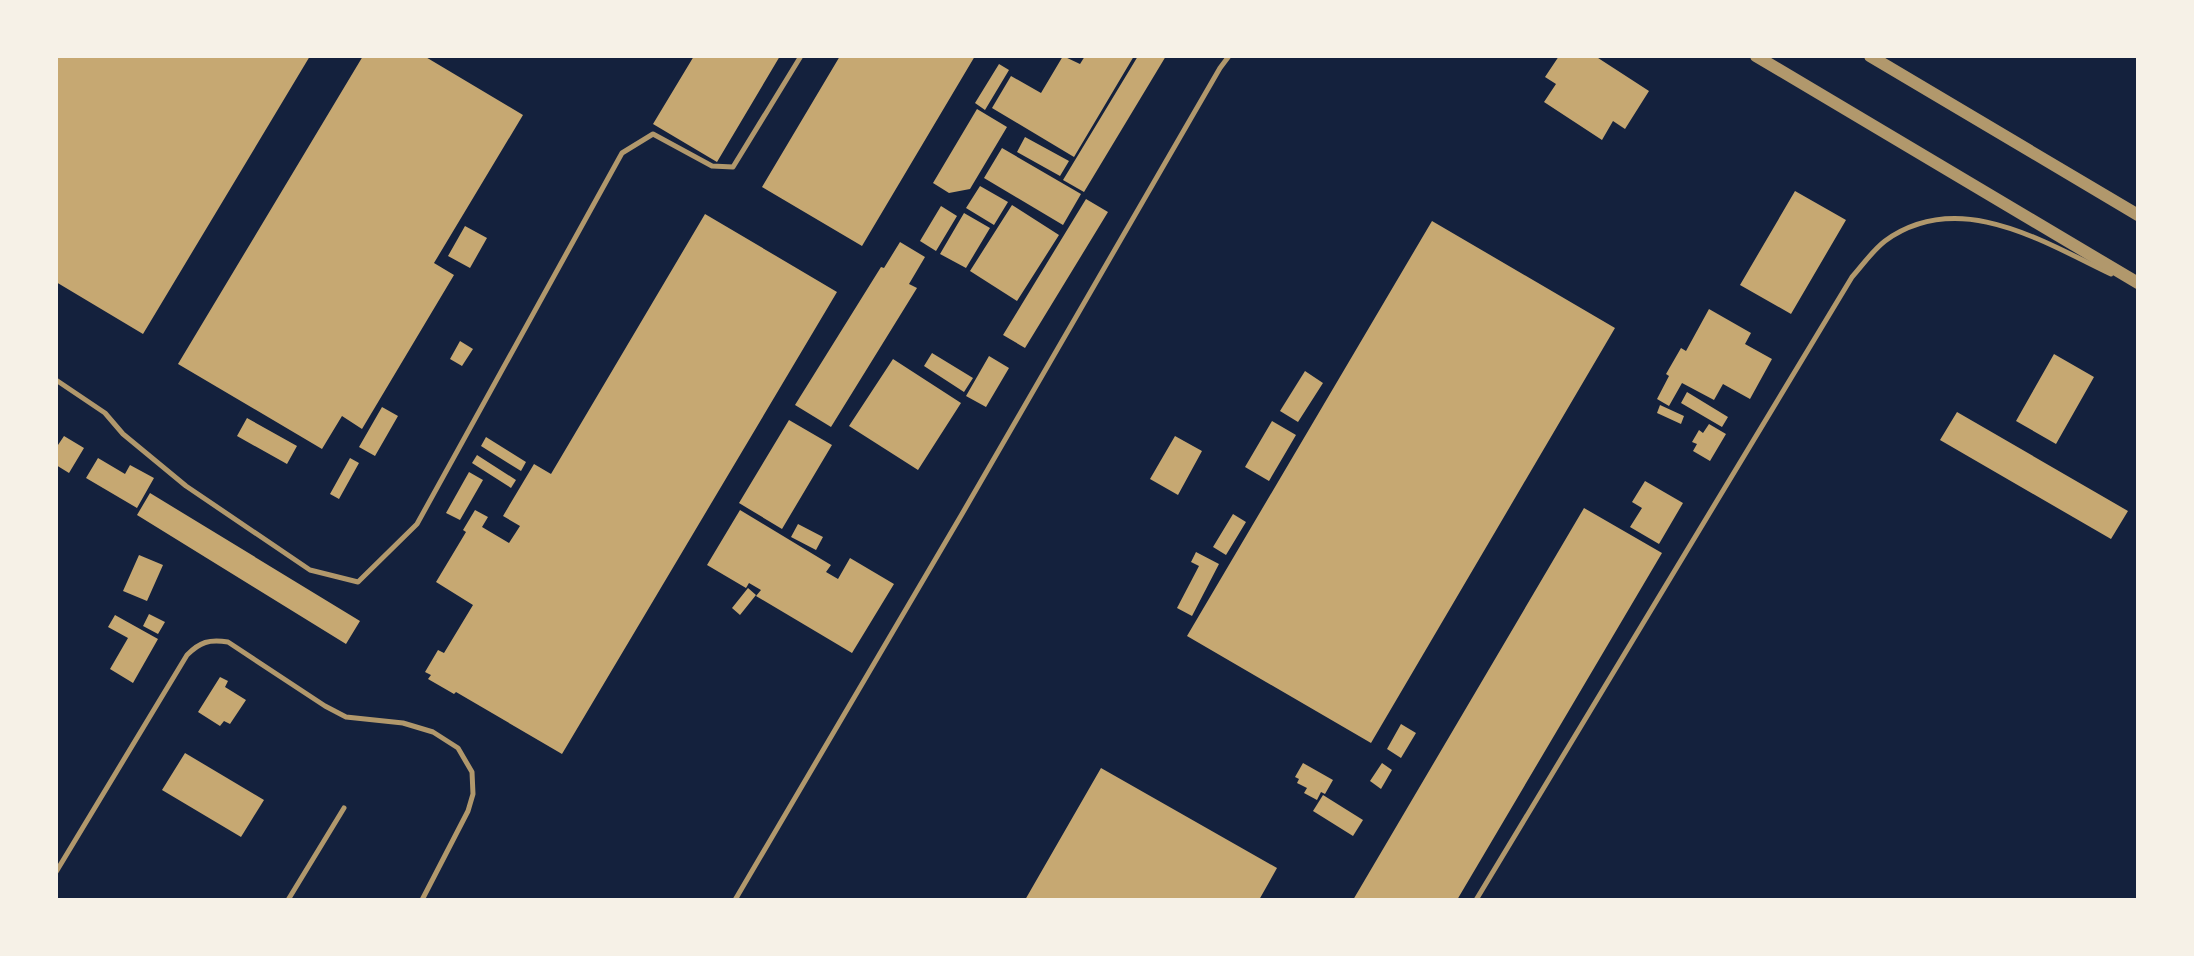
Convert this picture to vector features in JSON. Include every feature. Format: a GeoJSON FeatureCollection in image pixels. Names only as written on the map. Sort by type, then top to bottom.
{"type":"FeatureCollection","features":[{"type":"Feature","properties":{"kind":"street"},"geometry":{"type":"LineString","coordinates":[[1756,56],[2138,285]]}},
{"type":"Feature","properties":{"kind":"street"},"geometry":{"type":"LineString","coordinates":[[1870,56],[2138,215]]}},
{"type":"Feature","properties":{"kind":"lane"},"geometry":{"type":"LineString","coordinates":[[56,380],[105,413],[124,434],[186,486],[310,570],[358,582],[417,524],[622,153],[653,134],[712,166],[733,167],[801,56]]}},
{"type":"Feature","properties":{"kind":"lane"},"geometry":{"type":"LineString","coordinates":[[734,900],[1229,56]]}},
{"type":"Feature","properties":{"kind":"lane"},"geometry":{"type":"LineString","coordinates":[[1476,900],[1852,277],[1884,242],[1915,224],[1951,217],[1994,224],[2033,237],[2138,285]]}},
{"type":"Feature","properties":{"kind":"lane"},"geometry":{"type":"LineString","coordinates":[[56,872],[187,656],[199,643],[214,640],[228,642],[324,706],[346,717],[403,723],[433,732],[458,748],[472,772],[473,794],[468,811],[422,900]]}},
{"type":"Feature","properties":{"kind":"lane"},"geometry":{"type":"LineString","coordinates":[[288,900],[344,808]]}},
{"type":"Feature","properties":{"kind":"building"},"geometry":{"type":"Polygon","coordinates":[[[56,56],[310,56],[143,334],[56,282],[56,56]]]}},
{"type":"Feature","properties":{"kind":"building"},"geometry":{"type":"Polygon","coordinates":[[[363,56],[424,56],[523,115],[434,263],[454,275],[362,429],[342,416],[322,449],[178,364],[363,56]]]}},
{"type":"Feature","properties":{"kind":"building"},"geometry":{"type":"Polygon","coordinates":[[[694,56],[780,56],[717,162],[653,124],[694,56]]]}},
{"type":"Feature","properties":{"kind":"building"},"geometry":{"type":"Polygon","coordinates":[[[840,56],[975,56],[862,246],[762,187],[840,56]]]}},
{"type":"Feature","properties":{"kind":"building"},"geometry":{"type":"Polygon","coordinates":[[[1063,56],[1080,64],[1085,56],[1134,56],[1074,157],[992,108],[1011,76],[1041,93],[1063,56]]]}},
{"type":"Feature","properties":{"kind":"building"},"geometry":{"type":"Polygon","coordinates":[[[1138,56],[1166,56],[1084,192],[1063,180],[1138,56]]]}},
{"type":"Feature","properties":{"kind":"building"},"geometry":{"type":"Polygon","coordinates":[[[1559,56],[1595,56],[1649,91],[1625,129],[1613,121],[1602,140],[1544,102],[1556,84],[1545,77],[1559,56]]]}},
{"type":"Feature","properties":{"kind":"building"},"geometry":{"type":"Polygon","coordinates":[[[999,64],[1009,70],[985,110],[975,103],[999,64]]]}},
{"type":"Feature","properties":{"kind":"building"},"geometry":{"type":"Polygon","coordinates":[[[977,109],[1007,127],[970,189],[949,193],[933,183],[977,109]]]}},
{"type":"Feature","properties":{"kind":"building"},"geometry":{"type":"Polygon","coordinates":[[[1025,137],[1069,161],[1060,176],[1017,152],[1025,137]]]}},
{"type":"Feature","properties":{"kind":"building"},"geometry":{"type":"Polygon","coordinates":[[[1002,148],[1081,194],[1063,225],[984,178],[1002,148]]]}},
{"type":"Feature","properties":{"kind":"building"},"geometry":{"type":"Polygon","coordinates":[[[980,186],[1008,202],[994,225],[966,208],[980,186]]]}},
{"type":"Feature","properties":{"kind":"building"},"geometry":{"type":"Polygon","coordinates":[[[1795,191],[1846,220],[1791,314],[1740,285],[1795,191]]]}},
{"type":"Feature","properties":{"kind":"building"},"geometry":{"type":"Polygon","coordinates":[[[1086,199],[1108,212],[1025,348],[1003,335],[1086,199]]]}},
{"type":"Feature","properties":{"kind":"building"},"geometry":{"type":"Polygon","coordinates":[[[1012,205],[1059,235],[1017,301],[970,271],[1012,205]]]}},
{"type":"Feature","properties":{"kind":"building"},"geometry":{"type":"Polygon","coordinates":[[[941,206],[957,216],[936,251],[920,241],[941,206]]]}},
{"type":"Feature","properties":{"kind":"building"},"geometry":{"type":"Polygon","coordinates":[[[964,213],[990,228],[966,268],[940,254],[964,213]]]}},
{"type":"Feature","properties":{"kind":"building"},"geometry":{"type":"Polygon","coordinates":[[[705,214],[837,292],[562,754],[456,692],[454,694],[428,679],[431,675],[425,672],[438,650],[444,653],[473,605],[436,582],[466,532],[463,530],[475,510],[488,517],[482,527],[509,543],[520,526],[503,516],[534,464],[551,474],[705,214]]]}},
{"type":"Feature","properties":{"kind":"building"},"geometry":{"type":"Polygon","coordinates":[[[1432,221],[1615,328],[1371,743],[1187,636],[1432,221]]]}},
{"type":"Feature","properties":{"kind":"building"},"geometry":{"type":"Polygon","coordinates":[[[465,226],[487,238],[470,268],[448,256],[465,226]]]}},
{"type":"Feature","properties":{"kind":"building"},"geometry":{"type":"Polygon","coordinates":[[[900,242],[925,257],[909,284],[917,288],[831,427],[795,405],[881,267],[884,268],[900,242]]]}},
{"type":"Feature","properties":{"kind":"building"},"geometry":{"type":"Polygon","coordinates":[[[1709,309],[1751,333],[1745,344],[1772,359],[1750,399],[1723,384],[1714,400],[1682,383],[1669,406],[1657,399],[1669,376],[1666,374],[1681,348],[1686,351],[1709,309]]]}},
{"type":"Feature","properties":{"kind":"building"},"geometry":{"type":"Polygon","coordinates":[[[460,341],[473,349],[462,366],[450,359],[460,341]]]}},
{"type":"Feature","properties":{"kind":"building"},"geometry":{"type":"Polygon","coordinates":[[[932,353],[973,378],[964,392],[924,366],[932,353]]]}},
{"type":"Feature","properties":{"kind":"building"},"geometry":{"type":"Polygon","coordinates":[[[2054,354],[2094,377],[2056,444],[2016,421],[2054,354]]]}},
{"type":"Feature","properties":{"kind":"building"},"geometry":{"type":"Polygon","coordinates":[[[989,356],[1009,368],[986,407],[966,396],[989,356]]]}},
{"type":"Feature","properties":{"kind":"building"},"geometry":{"type":"Polygon","coordinates":[[[893,359],[961,403],[918,470],[849,426],[893,359]]]}},
{"type":"Feature","properties":{"kind":"building"},"geometry":{"type":"Polygon","coordinates":[[[1305,371],[1323,383],[1298,422],[1280,411],[1305,371]]]}},
{"type":"Feature","properties":{"kind":"building"},"geometry":{"type":"Polygon","coordinates":[[[1687,392],[1728,417],[1722,427],[1681,403],[1687,392]]]}},
{"type":"Feature","properties":{"kind":"building"},"geometry":{"type":"Polygon","coordinates":[[[1660,405],[1684,416],[1681,424],[1657,413],[1660,405]]]}},
{"type":"Feature","properties":{"kind":"building"},"geometry":{"type":"Polygon","coordinates":[[[382,407],[398,416],[375,456],[359,447],[382,407]]]}},
{"type":"Feature","properties":{"kind":"building"},"geometry":{"type":"Polygon","coordinates":[[[1957,412],[2128,511],[2111,539],[1940,440],[1957,412]]]}},
{"type":"Feature","properties":{"kind":"building"},"geometry":{"type":"Polygon","coordinates":[[[247,418],[297,446],[287,464],[237,436],[247,418]]]}},
{"type":"Feature","properties":{"kind":"building"},"geometry":{"type":"Polygon","coordinates":[[[789,420],[832,445],[782,529],[739,503],[789,420]]]}},
{"type":"Feature","properties":{"kind":"building"},"geometry":{"type":"Polygon","coordinates":[[[1272,421],[1296,435],[1269,481],[1245,467],[1272,421]]]}},
{"type":"Feature","properties":{"kind":"building"},"geometry":{"type":"Polygon","coordinates":[[[1709,424],[1726,434],[1710,461],[1693,451],[1697,444],[1692,442],[1699,430],[1703,433],[1709,424]]]}},
{"type":"Feature","properties":{"kind":"building"},"geometry":{"type":"Polygon","coordinates":[[[64,436],[84,448],[69,473],[56,465],[56,448],[64,436]]]}},
{"type":"Feature","properties":{"kind":"building"},"geometry":{"type":"Polygon","coordinates":[[[1175,436],[1202,451],[1178,495],[1150,479],[1175,436]]]}},
{"type":"Feature","properties":{"kind":"building"},"geometry":{"type":"Polygon","coordinates":[[[486,437],[526,462],[521,471],[481,446],[486,437]]]}},
{"type":"Feature","properties":{"kind":"building"},"geometry":{"type":"Polygon","coordinates":[[[477,455],[516,480],[511,488],[472,463],[477,455]]]}},
{"type":"Feature","properties":{"kind":"building"},"geometry":{"type":"Polygon","coordinates":[[[98,458],[125,474],[130,465],[154,478],[137,508],[86,478],[98,458]]]}},
{"type":"Feature","properties":{"kind":"building"},"geometry":{"type":"Polygon","coordinates":[[[350,458],[359,463],[339,499],[330,494],[350,458]]]}},
{"type":"Feature","properties":{"kind":"building"},"geometry":{"type":"Polygon","coordinates":[[[469,472],[483,480],[460,520],[446,513],[469,472]]]}},
{"type":"Feature","properties":{"kind":"building"},"geometry":{"type":"Polygon","coordinates":[[[1645,481],[1683,503],[1659,544],[1630,527],[1642,508],[1632,502],[1645,481]]]}},
{"type":"Feature","properties":{"kind":"building"},"geometry":{"type":"Polygon","coordinates":[[[150,493],[360,621],[346,644],[137,515],[150,493]]]}},
{"type":"Feature","properties":{"kind":"building"},"geometry":{"type":"Polygon","coordinates":[[[1584,508],[1662,553],[1457,900],[1353,900],[1584,508]]]}},
{"type":"Feature","properties":{"kind":"building"},"geometry":{"type":"Polygon","coordinates":[[[740,510],[831,565],[826,572],[838,579],[850,558],[894,584],[852,653],[756,596],[761,590],[749,583],[746,588],[707,565],[740,510]]]}},
{"type":"Feature","properties":{"kind":"building"},"geometry":{"type":"Polygon","coordinates":[[[1233,514],[1246,522],[1226,555],[1213,547],[1233,514]]]}},
{"type":"Feature","properties":{"kind":"building"},"geometry":{"type":"Polygon","coordinates":[[[798,524],[823,537],[816,550],[791,537],[798,524]]]}},
{"type":"Feature","properties":{"kind":"building"},"geometry":{"type":"Polygon","coordinates":[[[1196,552],[1219,564],[1192,616],[1177,608],[1199,566],[1191,562],[1196,552]]]}},
{"type":"Feature","properties":{"kind":"building"},"geometry":{"type":"Polygon","coordinates":[[[139,555],[163,565],[147,601],[123,591],[139,555]]]}},
{"type":"Feature","properties":{"kind":"building"},"geometry":{"type":"Polygon","coordinates":[[[748,588],[756,595],[740,615],[732,608],[748,588]]]}},
{"type":"Feature","properties":{"kind":"building"},"geometry":{"type":"Polygon","coordinates":[[[149,614],[165,622],[158,634],[143,626],[149,614]]]}},
{"type":"Feature","properties":{"kind":"building"},"geometry":{"type":"Polygon","coordinates":[[[115,615],[158,639],[133,683],[110,669],[128,638],[108,627],[115,615]]]}},
{"type":"Feature","properties":{"kind":"building"},"geometry":{"type":"Polygon","coordinates":[[[220,677],[228,681],[225,687],[246,700],[230,724],[224,721],[220,726],[198,712],[220,677]]]}},
{"type":"Feature","properties":{"kind":"building"},"geometry":{"type":"Polygon","coordinates":[[[1401,724],[1416,733],[1401,758],[1387,749],[1401,724]]]}},
{"type":"Feature","properties":{"kind":"building"},"geometry":{"type":"Polygon","coordinates":[[[185,753],[264,800],[241,837],[162,790],[185,753]]]}},
{"type":"Feature","properties":{"kind":"building"},"geometry":{"type":"Polygon","coordinates":[[[1303,763],[1333,780],[1325,794],[1321,792],[1317,800],[1304,793],[1307,788],[1297,783],[1299,779],[1295,777],[1303,763]]]}},
{"type":"Feature","properties":{"kind":"building"},"geometry":{"type":"Polygon","coordinates":[[[1382,763],[1392,770],[1381,789],[1370,781],[1382,763]]]}},
{"type":"Feature","properties":{"kind":"building"},"geometry":{"type":"Polygon","coordinates":[[[1101,768],[1277,868],[1259,900],[1025,900],[1101,768]]]}},
{"type":"Feature","properties":{"kind":"building"},"geometry":{"type":"Polygon","coordinates":[[[1323,795],[1363,820],[1353,836],[1313,811],[1323,795]]]}}]}
